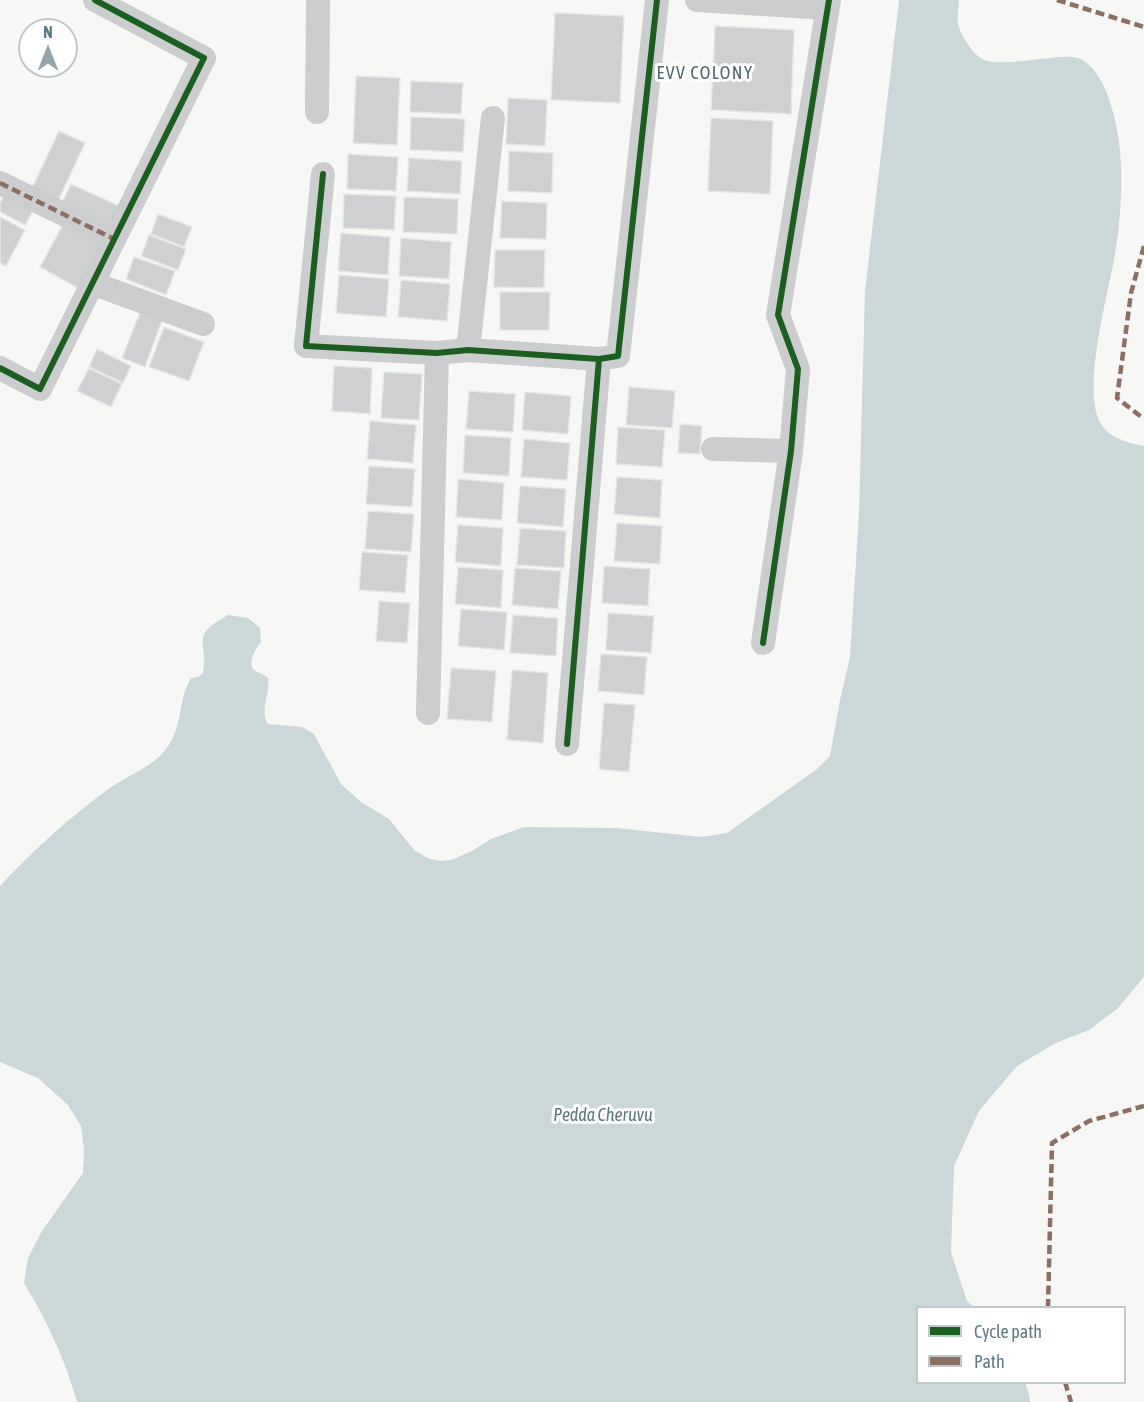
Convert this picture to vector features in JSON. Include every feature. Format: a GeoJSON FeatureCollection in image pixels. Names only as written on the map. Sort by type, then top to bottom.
{"type":"FeatureCollection","features":[{"type":"Feature","properties":{"kind":"street"},"geometry":{"type":"LineString","coordinates":[[0,368],[40,389],[204,58],[138,11],[95,0]]}},
{"type":"Feature","properties":{"kind":"street"},"geometry":{"type":"LineString","coordinates":[[317,112],[318,0]]}},
{"type":"Feature","properties":{"kind":"street"},"geometry":{"type":"LineString","coordinates":[[323,174],[306,346],[437,353],[468,350],[599,359],[618,356],[657,0]]}},
{"type":"Feature","properties":{"kind":"street"},"geometry":{"type":"LineString","coordinates":[[697,0],[828,4],[778,315],[798,369],[791,451],[763,643]]}},
{"type":"Feature","properties":{"kind":"street"},"geometry":{"type":"LineString","coordinates":[[468,350],[493,118]]}},
{"type":"Feature","properties":{"kind":"street"},"geometry":{"type":"LineString","coordinates":[[0,183],[114,239]]}},
{"type":"Feature","properties":{"kind":"street"},"geometry":{"type":"LineString","coordinates":[[92,283],[203,324]]}},
{"type":"Feature","properties":{"kind":"street"},"geometry":{"type":"LineString","coordinates":[[428,714],[437,353]]}},
{"type":"Feature","properties":{"kind":"street"},"geometry":{"type":"LineString","coordinates":[[567,744],[599,359]]}},
{"type":"Feature","properties":{"kind":"street"},"geometry":{"type":"LineString","coordinates":[[713,449],[791,451]]}},
{"type":"Feature","properties":{"kind":"water","name":"Pedda Cheruvu"},"geometry":{"type":"Polygon","coordinates":[[[899,0],[959,0],[958,20],[961,33],[973,51],[987,61],[1009,62],[1068,57],[1078,58],[1089,65],[1098,75],[1111,104],[1121,163],[1120,209],[1115,254],[1095,362],[1095,404],[1099,420],[1107,431],[1118,438],[1144,446],[1144,977],[1117,1009],[1089,1030],[1056,1043],[1017,1066],[979,1111],[954,1166],[951,1252],[967,1301],[973,1306],[916,1306],[916,1384],[1025,1384],[1030,1402],[77,1402],[55,1341],[24,1283],[28,1258],[42,1231],[83,1173],[84,1149],[81,1126],[68,1105],[38,1078],[0,1062],[0,886],[79,812],[114,785],[149,765],[169,746],[177,726],[186,687],[191,678],[203,673],[204,634],[216,622],[228,615],[248,618],[260,628],[261,642],[251,663],[254,670],[268,678],[265,712],[268,724],[302,727],[314,734],[341,784],[361,802],[389,819],[415,851],[430,859],[451,860],[491,839],[524,827],[617,828],[701,837],[727,833],[817,769],[830,756],[850,657],[859,514],[865,291],[899,0]]]}},
{"type":"Feature","properties":{"kind":"building"},"geometry":{"type":"Polygon","coordinates":[[[555,13],[624,16],[620,103],[551,100],[555,13]]]}},
{"type":"Feature","properties":{"kind":"building"},"geometry":{"type":"Polygon","coordinates":[[[715,26],[794,30],[791,114],[711,110],[715,26]]]}},
{"type":"Feature","properties":{"kind":"building"},"geometry":{"type":"Polygon","coordinates":[[[356,76],[400,78],[397,145],[353,143],[356,76]]]}},
{"type":"Feature","properties":{"kind":"building"},"geometry":{"type":"Polygon","coordinates":[[[411,81],[463,83],[461,114],[410,112],[411,81]]]}},
{"type":"Feature","properties":{"kind":"building"},"geometry":{"type":"Polygon","coordinates":[[[508,98],[547,100],[545,146],[506,144],[508,98]]]}},
{"type":"Feature","properties":{"kind":"building"},"geometry":{"type":"Polygon","coordinates":[[[411,117],[465,119],[463,152],[410,150],[411,117]]]}},
{"type":"Feature","properties":{"kind":"building"},"geometry":{"type":"Polygon","coordinates":[[[711,118],[773,121],[770,194],[708,191],[711,118]]]}},
{"type":"Feature","properties":{"kind":"building"},"geometry":{"type":"Polygon","coordinates":[[[59,131],[85,143],[57,203],[31,190],[59,131]]]}},
{"type":"Feature","properties":{"kind":"building"},"geometry":{"type":"Polygon","coordinates":[[[509,151],[553,153],[552,193],[508,191],[509,151]]]}},
{"type":"Feature","properties":{"kind":"building"},"geometry":{"type":"Polygon","coordinates":[[[348,154],[398,157],[396,191],[347,189],[348,154]]]}},
{"type":"Feature","properties":{"kind":"building"},"geometry":{"type":"Polygon","coordinates":[[[409,158],[462,161],[460,194],[407,191],[409,158]]]}},
{"type":"Feature","properties":{"kind":"building"},"geometry":{"type":"Polygon","coordinates":[[[71,184],[119,206],[108,229],[60,207],[71,184]]]}},
{"type":"Feature","properties":{"kind":"building"},"geometry":{"type":"Polygon","coordinates":[[[6,192],[35,207],[25,225],[0,212],[0,203],[6,192]]]}},
{"type":"Feature","properties":{"kind":"building"},"geometry":{"type":"Polygon","coordinates":[[[344,194],[396,196],[394,230],[343,228],[344,194]]]}},
{"type":"Feature","properties":{"kind":"building"},"geometry":{"type":"Polygon","coordinates":[[[404,197],[458,199],[457,234],[403,232],[404,197]]]}},
{"type":"Feature","properties":{"kind":"building"},"geometry":{"type":"Polygon","coordinates":[[[502,201],[547,203],[546,239],[500,238],[502,201]]]}},
{"type":"Feature","properties":{"kind":"building"},"geometry":{"type":"Polygon","coordinates":[[[158,214],[192,227],[184,247],[151,234],[158,214]]]}},
{"type":"Feature","properties":{"kind":"building"},"geometry":{"type":"Polygon","coordinates":[[[0,217],[25,230],[6,266],[0,263],[0,217]]]}},
{"type":"Feature","properties":{"kind":"building"},"geometry":{"type":"Polygon","coordinates":[[[66,219],[104,239],[78,288],[40,267],[66,219]]]}},
{"type":"Feature","properties":{"kind":"building"},"geometry":{"type":"Polygon","coordinates":[[[341,233],[390,237],[388,275],[338,271],[341,233]]]}},
{"type":"Feature","properties":{"kind":"building"},"geometry":{"type":"Polygon","coordinates":[[[149,235],[186,249],[178,270],[141,256],[149,235]]]}},
{"type":"Feature","properties":{"kind":"building"},"geometry":{"type":"Polygon","coordinates":[[[401,238],[451,242],[449,279],[399,276],[401,238]]]}},
{"type":"Feature","properties":{"kind":"building"},"geometry":{"type":"Polygon","coordinates":[[[495,250],[545,250],[544,288],[494,287],[495,250]]]}},
{"type":"Feature","properties":{"kind":"building"},"geometry":{"type":"Polygon","coordinates":[[[134,257],[175,271],[166,295],[126,279],[134,257]]]}},
{"type":"Feature","properties":{"kind":"building"},"geometry":{"type":"Polygon","coordinates":[[[339,275],[389,279],[386,317],[336,313],[339,275]]]}},
{"type":"Feature","properties":{"kind":"building"},"geometry":{"type":"Polygon","coordinates":[[[401,280],[450,284],[447,321],[398,317],[401,280]]]}},
{"type":"Feature","properties":{"kind":"building"},"geometry":{"type":"Polygon","coordinates":[[[500,292],[550,292],[549,330],[500,330],[500,292]]]}},
{"type":"Feature","properties":{"kind":"building"},"geometry":{"type":"Polygon","coordinates":[[[141,310],[163,318],[145,367],[122,358],[141,310]]]}},
{"type":"Feature","properties":{"kind":"building"},"geometry":{"type":"Polygon","coordinates":[[[164,327],[204,342],[189,381],[149,367],[164,327]]]}},
{"type":"Feature","properties":{"kind":"building"},"geometry":{"type":"Polygon","coordinates":[[[97,349],[131,366],[123,383],[89,367],[97,349]]]}},
{"type":"Feature","properties":{"kind":"building"},"geometry":{"type":"Polygon","coordinates":[[[334,366],[372,368],[370,414],[332,411],[334,366]]]}},
{"type":"Feature","properties":{"kind":"building"},"geometry":{"type":"Polygon","coordinates":[[[89,368],[122,384],[111,407],[77,391],[89,368]]]}},
{"type":"Feature","properties":{"kind":"building"},"geometry":{"type":"Polygon","coordinates":[[[384,372],[422,374],[419,420],[381,418],[384,372]]]}},
{"type":"Feature","properties":{"kind":"building"},"geometry":{"type":"Polygon","coordinates":[[[629,387],[675,391],[672,428],[626,425],[629,387]]]}},
{"type":"Feature","properties":{"kind":"building"},"geometry":{"type":"Polygon","coordinates":[[[469,391],[515,394],[513,432],[466,429],[469,391]]]}},
{"type":"Feature","properties":{"kind":"building"},"geometry":{"type":"Polygon","coordinates":[[[525,392],[571,396],[568,434],[522,430],[525,392]]]}},
{"type":"Feature","properties":{"kind":"building"},"geometry":{"type":"Polygon","coordinates":[[[370,421],[416,425],[413,463],[367,459],[370,421]]]}},
{"type":"Feature","properties":{"kind":"building"},"geometry":{"type":"Polygon","coordinates":[[[680,424],[702,426],[700,454],[678,453],[680,424]]]}},
{"type":"Feature","properties":{"kind":"building"},"geometry":{"type":"Polygon","coordinates":[[[618,427],[665,430],[662,467],[616,464],[618,427]]]}},
{"type":"Feature","properties":{"kind":"building"},"geometry":{"type":"Polygon","coordinates":[[[465,435],[511,438],[509,476],[463,473],[465,435]]]}},
{"type":"Feature","properties":{"kind":"building"},"geometry":{"type":"Polygon","coordinates":[[[524,439],[570,443],[567,480],[521,477],[524,439]]]}},
{"type":"Feature","properties":{"kind":"building"},"geometry":{"type":"Polygon","coordinates":[[[369,466],[415,469],[412,507],[366,504],[369,466]]]}},
{"type":"Feature","properties":{"kind":"building"},"geometry":{"type":"Polygon","coordinates":[[[617,477],[662,480],[660,518],[614,514],[617,477]]]}},
{"type":"Feature","properties":{"kind":"building"},"geometry":{"type":"Polygon","coordinates":[[[458,479],[504,483],[502,520],[456,517],[458,479]]]}},
{"type":"Feature","properties":{"kind":"building"},"geometry":{"type":"Polygon","coordinates":[[[520,486],[566,489],[563,527],[517,523],[520,486]]]}},
{"type":"Feature","properties":{"kind":"building"},"geometry":{"type":"Polygon","coordinates":[[[368,511],[414,514],[411,552],[365,549],[368,511]]]}},
{"type":"Feature","properties":{"kind":"building"},"geometry":{"type":"Polygon","coordinates":[[[617,523],[662,526],[660,564],[614,561],[617,523]]]}},
{"type":"Feature","properties":{"kind":"building"},"geometry":{"type":"Polygon","coordinates":[[[458,525],[503,528],[501,566],[455,562],[458,525]]]}},
{"type":"Feature","properties":{"kind":"building"},"geometry":{"type":"Polygon","coordinates":[[[520,528],[566,531],[564,568],[517,565],[520,528]]]}},
{"type":"Feature","properties":{"kind":"building"},"geometry":{"type":"Polygon","coordinates":[[[362,552],[408,555],[405,593],[359,590],[362,552]]]}},
{"type":"Feature","properties":{"kind":"building"},"geometry":{"type":"Polygon","coordinates":[[[604,566],[650,569],[648,606],[602,603],[604,566]]]}},
{"type":"Feature","properties":{"kind":"building"},"geometry":{"type":"Polygon","coordinates":[[[458,567],[503,570],[501,608],[455,604],[458,567]]]}},
{"type":"Feature","properties":{"kind":"building"},"geometry":{"type":"Polygon","coordinates":[[[515,568],[561,571],[558,609],[512,605],[515,568]]]}},
{"type":"Feature","properties":{"kind":"building"},"geometry":{"type":"Polygon","coordinates":[[[379,601],[410,603],[407,643],[376,641],[379,601]]]}},
{"type":"Feature","properties":{"kind":"building"},"geometry":{"type":"Polygon","coordinates":[[[461,609],[507,612],[504,650],[458,646],[461,609]]]}},
{"type":"Feature","properties":{"kind":"building"},"geometry":{"type":"Polygon","coordinates":[[[608,613],[654,616],[651,653],[606,650],[608,613]]]}},
{"type":"Feature","properties":{"kind":"building"},"geometry":{"type":"Polygon","coordinates":[[[513,615],[558,618],[556,656],[510,653],[513,615]]]}},
{"type":"Feature","properties":{"kind":"building"},"geometry":{"type":"Polygon","coordinates":[[[601,654],[647,657],[644,695],[598,691],[601,654]]]}},
{"type":"Feature","properties":{"kind":"building"},"geometry":{"type":"Polygon","coordinates":[[[451,668],[496,671],[492,722],[447,719],[451,668]]]}},
{"type":"Feature","properties":{"kind":"building"},"geometry":{"type":"Polygon","coordinates":[[[512,670],[548,673],[543,743],[507,740],[512,670]]]}},
{"type":"Feature","properties":{"kind":"building"},"geometry":{"type":"Polygon","coordinates":[[[604,703],[635,705],[629,772],[599,769],[604,703]]]}},
{"type":"Feature","properties":{"kind":"marked path"},"geometry":{"type":"LineString","coordinates":[[1057,0],[1144,27]]}},
{"type":"Feature","properties":{"kind":"marked path"},"geometry":{"type":"LineString","coordinates":[[0,183],[114,239]]}},
{"type":"Feature","properties":{"kind":"marked path"},"geometry":{"type":"LineString","coordinates":[[1144,246],[1131,293],[1117,398],[1144,419]]}},
{"type":"Feature","properties":{"kind":"marked path"},"geometry":{"type":"LineString","coordinates":[[1048,1306],[1052,1143],[1089,1121],[1144,1106]]}},
{"type":"Feature","properties":{"kind":"marked path"},"geometry":{"type":"LineString","coordinates":[[1066,1384],[1071,1402]]}},
{"type":"Feature","properties":{"kind":"cycle path"},"geometry":{"type":"LineString","coordinates":[[0,368],[40,389],[204,58],[95,0]]}},
{"type":"Feature","properties":{"kind":"cycle path"},"geometry":{"type":"LineString","coordinates":[[567,744],[599,359],[618,356],[657,0]]}},
{"type":"Feature","properties":{"kind":"cycle path"},"geometry":{"type":"LineString","coordinates":[[763,643],[791,451],[798,369],[778,315],[829,0]]}},
{"type":"Feature","properties":{"kind":"cycle path"},"geometry":{"type":"LineString","coordinates":[[323,174],[306,346],[437,353],[468,350],[599,359]]}},
{"type":"Feature","properties":{"kind":"district","name":"EVV COLONY"},"geometry":{"type":"Point","coordinates":[705,73]}}]}
